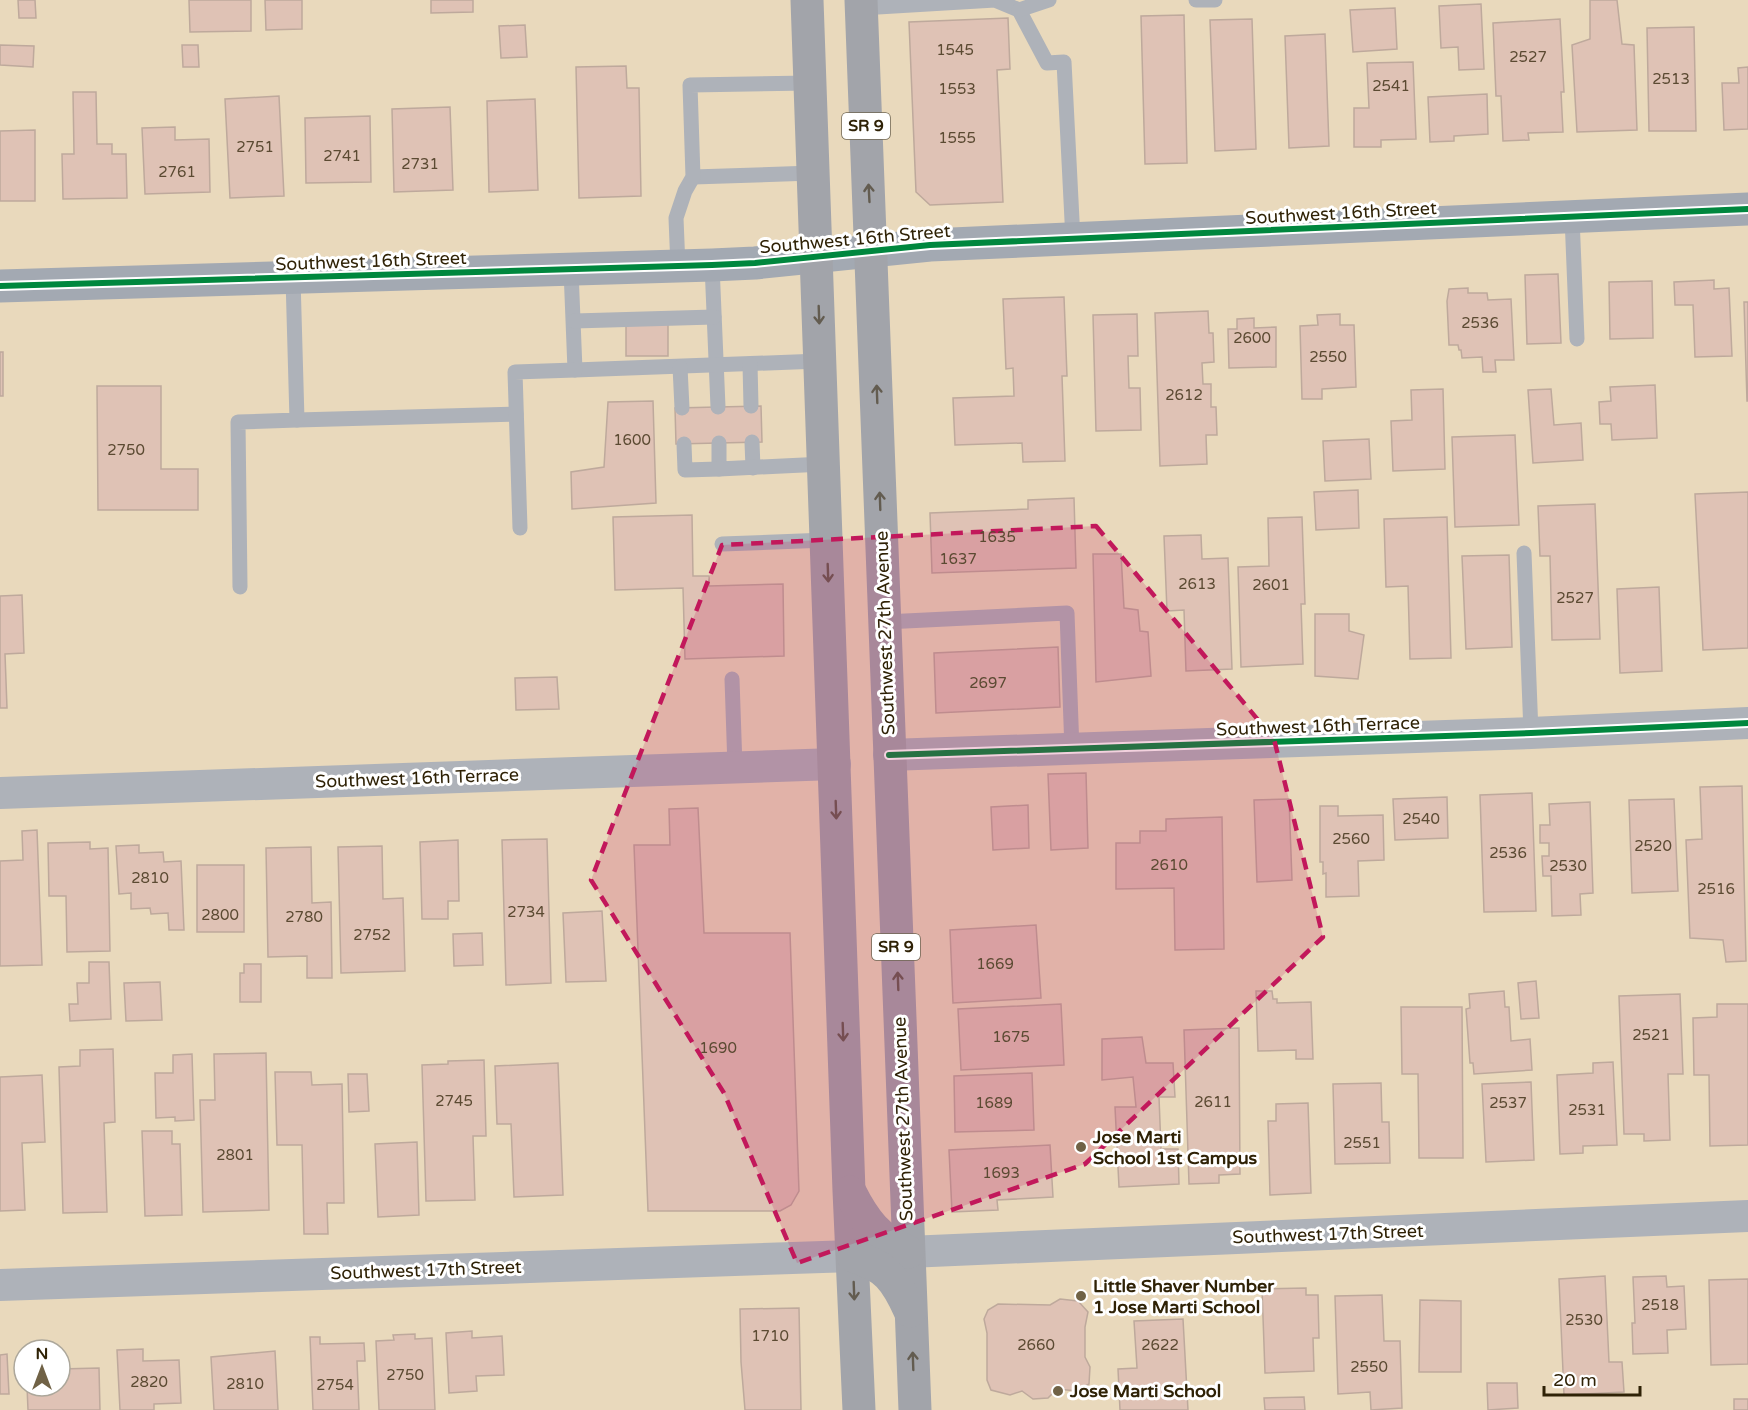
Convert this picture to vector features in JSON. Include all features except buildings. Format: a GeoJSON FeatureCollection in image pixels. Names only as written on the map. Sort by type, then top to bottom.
{"type":"FeatureCollection","features":[{"type":"Feature","properties":{"kind":"highway"},"geometry":{"type":"LineString","coordinates":[[807,0],[849,1191],[859,1410]]}},
{"type":"Feature","properties":{"kind":"highway","name":"Southwest 27th Avenue"},"geometry":{"type":"LineString","coordinates":[[861,4],[915,1410]]}},
{"type":"Feature","properties":{"kind":"highway"},"geometry":{"type":"LineString","coordinates":[[849,1191],[863,1217],[875,1232],[891,1244],[908,1252]]}},
{"type":"Feature","properties":{"kind":"highway"},"geometry":{"type":"LineString","coordinates":[[853,1256],[870,1261],[885,1271],[899,1287],[911,1313]]}},
{"type":"Feature","properties":{"kind":"street","name":"Southwest 16th Street"},"geometry":{"type":"LineString","coordinates":[[0,286],[712,266],[930,245],[1748,209]]}},
{"type":"Feature","properties":{"kind":"street","name":"Southwest 16th Terrace"},"geometry":{"type":"LineString","coordinates":[[889,755],[1531,733],[1748,723]]}},
{"type":"Feature","properties":{"kind":"street","name":"Southwest 16th Terrace"},"geometry":{"type":"LineString","coordinates":[[0,793],[835,764]]}},
{"type":"Feature","properties":{"kind":"street","name":"Southwest 17th Street"},"geometry":{"type":"LineString","coordinates":[[908,1252],[1748,1216]]}},
{"type":"Feature","properties":{"kind":"street","name":"Southwest 17th Street"},"geometry":{"type":"LineString","coordinates":[[0,1285],[853,1256]]}},
{"type":"Feature","properties":{"kind":"lane"},"geometry":{"type":"LineString","coordinates":[[861,4],[995,0],[1019,10],[1047,63],[1064,62],[1073,240]]}},
{"type":"Feature","properties":{"kind":"lane"},"geometry":{"type":"LineString","coordinates":[[1019,10],[1049,0]]}},
{"type":"Feature","properties":{"kind":"lane"},"geometry":{"type":"LineString","coordinates":[[1196,0],[1215,0]]}},
{"type":"Feature","properties":{"kind":"lane"},"geometry":{"type":"LineString","coordinates":[[678,267],[676,218],[685,191],[693,177],[690,85],[809,82]]}},
{"type":"Feature","properties":{"kind":"lane"},"geometry":{"type":"LineString","coordinates":[[693,177],[813,174]]}},
{"type":"Feature","properties":{"kind":"lane"},"geometry":{"type":"LineString","coordinates":[[1572,217],[1577,339]]}},
{"type":"Feature","properties":{"kind":"lane"},"geometry":{"type":"LineString","coordinates":[[712,266],[718,407]]}},
{"type":"Feature","properties":{"kind":"lane"},"geometry":{"type":"LineString","coordinates":[[571,270],[575,370]]}},
{"type":"Feature","properties":{"kind":"lane"},"geometry":{"type":"LineString","coordinates":[[293,278],[297,420]]}},
{"type":"Feature","properties":{"kind":"lane"},"geometry":{"type":"LineString","coordinates":[[574,321],[714,317]]}},
{"type":"Feature","properties":{"kind":"lane"},"geometry":{"type":"LineString","coordinates":[[520,528],[515,372],[820,361]]}},
{"type":"Feature","properties":{"kind":"lane"},"geometry":{"type":"LineString","coordinates":[[750,364],[751,406]]}},
{"type":"Feature","properties":{"kind":"lane"},"geometry":{"type":"LineString","coordinates":[[680,367],[682,408]]}},
{"type":"Feature","properties":{"kind":"lane"},"geometry":{"type":"LineString","coordinates":[[240,587],[238,422],[516,414]]}},
{"type":"Feature","properties":{"kind":"lane"},"geometry":{"type":"LineString","coordinates":[[752,442],[753,468]]}},
{"type":"Feature","properties":{"kind":"lane"},"geometry":{"type":"LineString","coordinates":[[718,443],[719,469]]}},
{"type":"Feature","properties":{"kind":"lane"},"geometry":{"type":"LineString","coordinates":[[684,444],[685,470],[824,464]]}},
{"type":"Feature","properties":{"kind":"lane"},"geometry":{"type":"LineString","coordinates":[[722,544],[826,540]]}},
{"type":"Feature","properties":{"kind":"lane"},"geometry":{"type":"LineString","coordinates":[[1524,553],[1531,733]]}},
{"type":"Feature","properties":{"kind":"lane"},"geometry":{"type":"LineString","coordinates":[[885,622],[1067,613],[1072,750]]}},
{"type":"Feature","properties":{"kind":"lane"},"geometry":{"type":"LineString","coordinates":[[732,680],[735,767]]}},
{"type":"Feature","properties":{"kind":"highlighted area"},"geometry":{"type":"Polygon","coordinates":[[[1096,526],[1274,739],[1323,937],[1085,1164],[797,1263],[724,1093],[591,880],[722,545],[1096,526]]]}},
{"type":"Feature","properties":{"kind":"cycle path"},"geometry":{"type":"LineString","coordinates":[[0,286],[712,265],[755,263],[930,245],[1748,209]]}},
{"type":"Feature","properties":{"kind":"cycle path"},"geometry":{"type":"LineString","coordinates":[[889,755],[1531,733],[1748,723]]}},
{"type":"Feature","properties":{"kind":"place","name":"Jose Marti School 1st Campus"},"geometry":{"type":"Point","coordinates":[1081,1147]}},
{"type":"Feature","properties":{"kind":"place","name":"Little Shaver Number 1 Jose Marti School"},"geometry":{"type":"Point","coordinates":[1081,1296]}},
{"type":"Feature","properties":{"kind":"place","name":"Jose Marti School"},"geometry":{"type":"Point","coordinates":[1058,1391]}}]}
